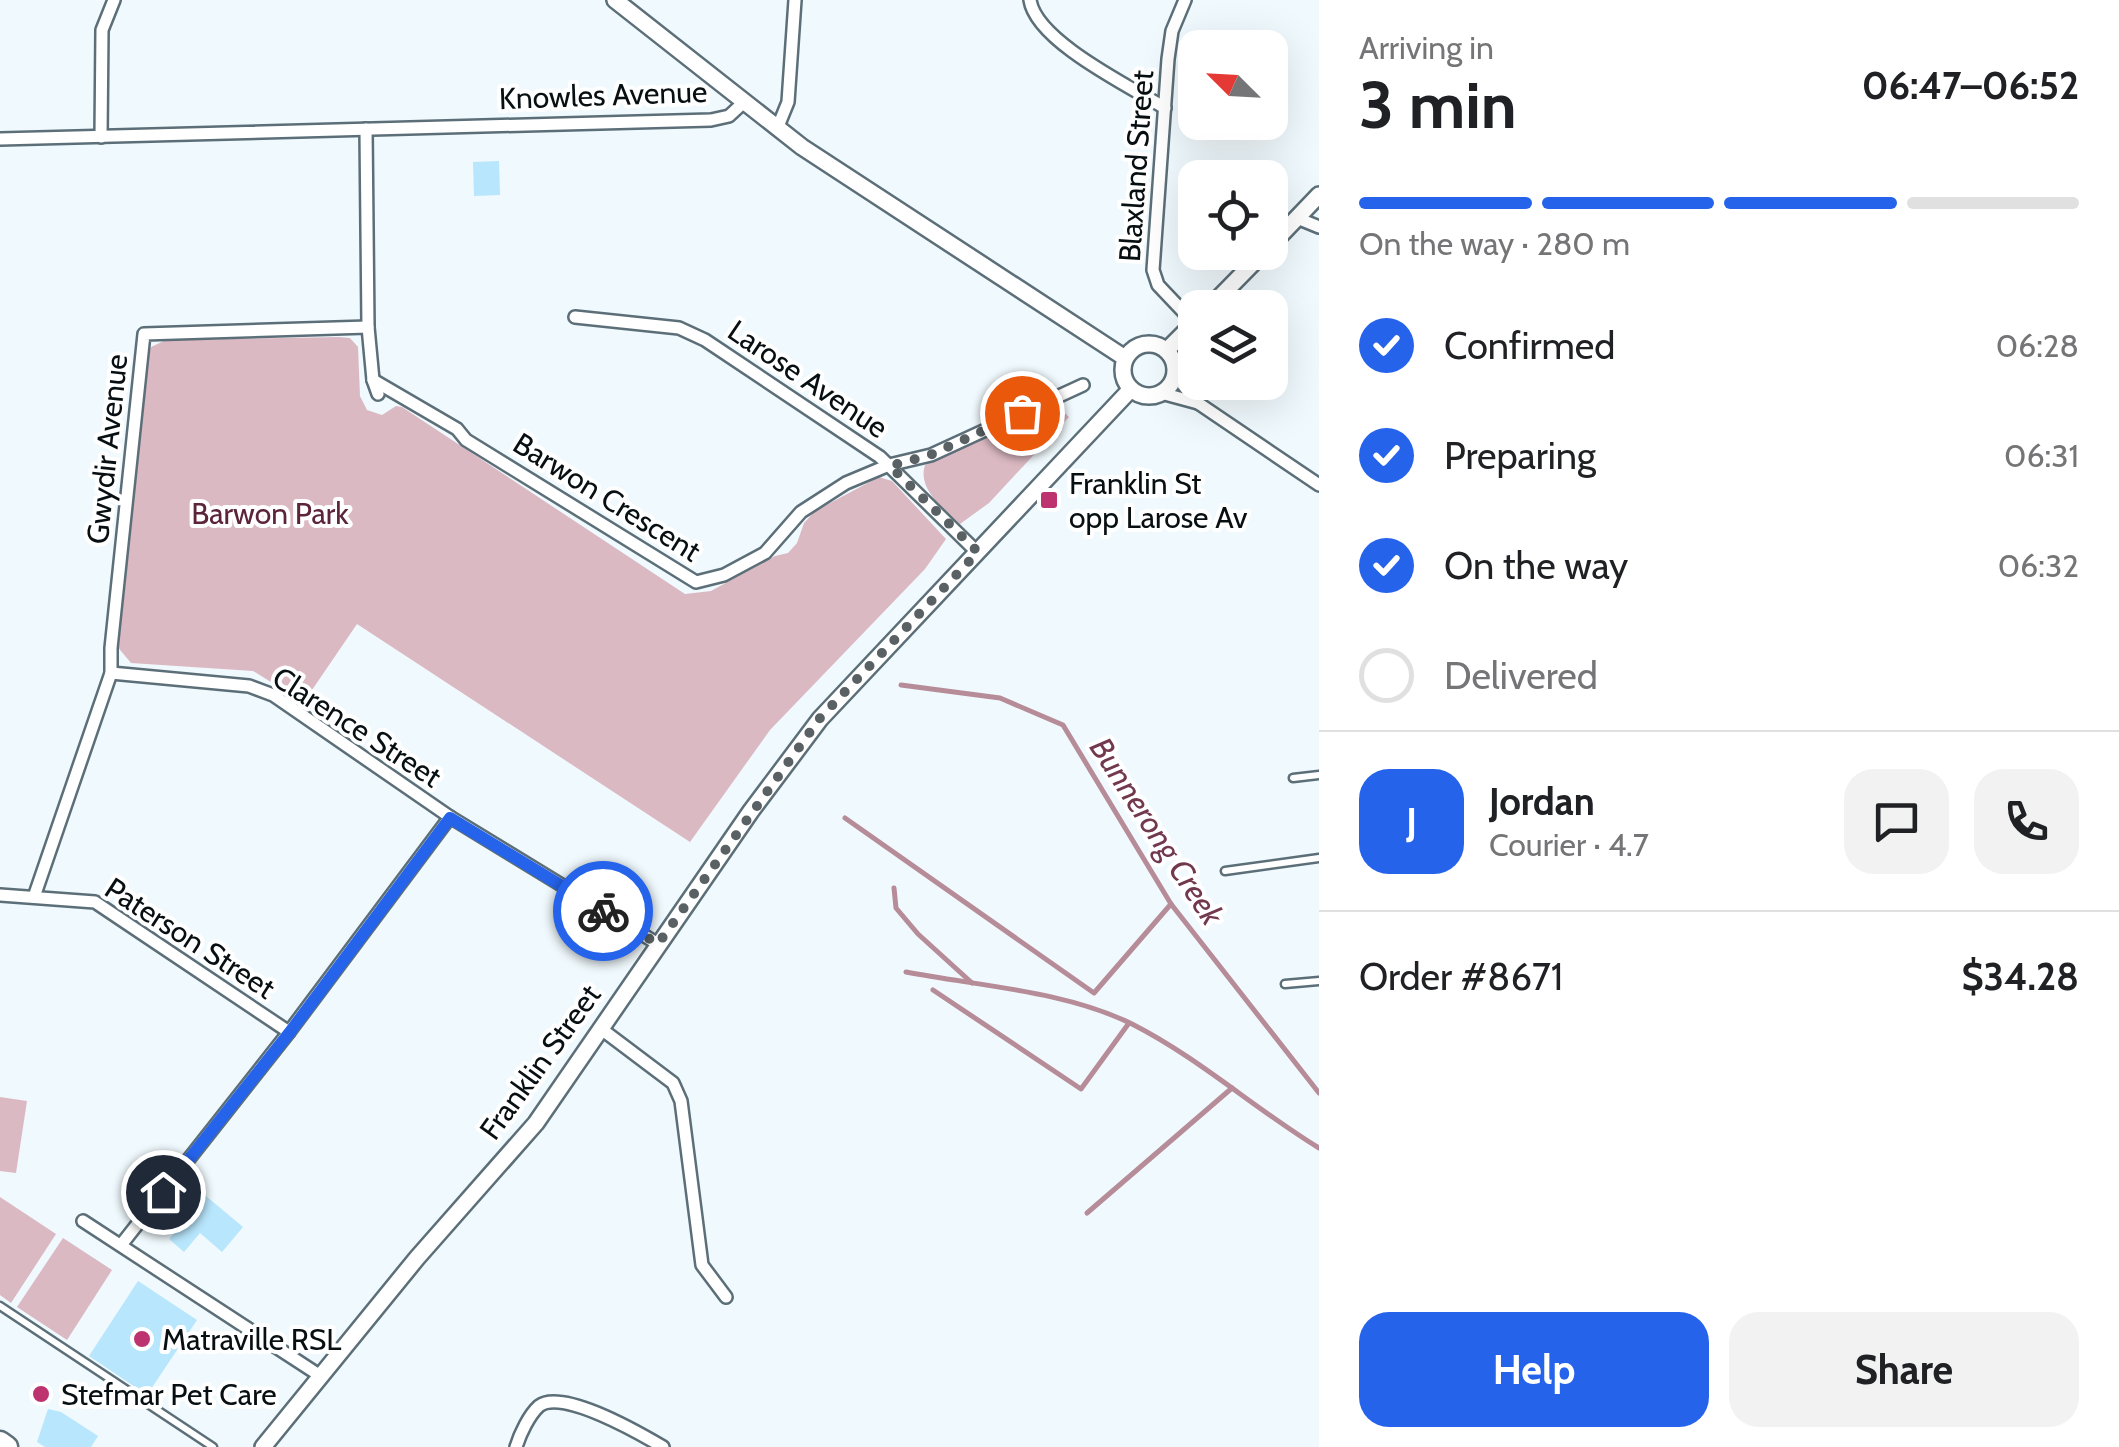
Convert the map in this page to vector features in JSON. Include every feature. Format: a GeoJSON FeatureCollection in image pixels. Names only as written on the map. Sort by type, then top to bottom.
{"type":"FeatureCollection","features":[{"type":"Feature","properties":{"kind":"main road"},"geometry":{"type":"LineString","coordinates":[[0,1442],[8,1447]]}},
{"type":"Feature","properties":{"kind":"street"},"geometry":{"type":"LineString","coordinates":[[101,136],[102,30],[114,0]]}},
{"type":"Feature","properties":{"kind":"street"},"geometry":{"type":"LineString","coordinates":[[615,0],[744,103]]}},
{"type":"Feature","properties":{"kind":"street"},"geometry":{"type":"LineString","coordinates":[[776,128],[788,102],[795,0]]}},
{"type":"Feature","properties":{"kind":"street"},"geometry":{"type":"LineString","coordinates":[[1030,0],[1036,20],[1052,38],[1164,108]]}},
{"type":"Feature","properties":{"kind":"street","name":"Blaxland Street"},"geometry":{"type":"LineString","coordinates":[[1178,304],[1154,278],[1172,31],[1185,0]]}},
{"type":"Feature","properties":{"kind":"street","name":"Knowles Avenue"},"geometry":{"type":"LineString","coordinates":[[0,139],[711,120],[729,116],[744,103],[1077,330],[1125,358]]}},
{"type":"Feature","properties":{"kind":"street"},"geometry":{"type":"LineString","coordinates":[[366,129],[368,327],[378,394]]}},
{"type":"Feature","properties":{"kind":"street"},"geometry":{"type":"LineString","coordinates":[[1288,228],[1319,195]]}},
{"type":"Feature","properties":{"kind":"street"},"geometry":{"type":"LineString","coordinates":[[1298,218],[1319,227]]}},
{"type":"Feature","properties":{"kind":"street"},"geometry":{"type":"LineString","coordinates":[[1227,290],[1246,270]]}},
{"type":"Feature","properties":{"kind":"street","name":"Larose Avenue"},"geometry":{"type":"LineString","coordinates":[[575,317],[679,328],[705,340],[828,420],[890,466],[978,552]]}},
{"type":"Feature","properties":{"kind":"street","name":"Gwydir Avenue"},"geometry":{"type":"LineString","coordinates":[[112,673],[110,648],[144,334],[368,327]]}},
{"type":"Feature","properties":{"kind":"street"},"geometry":{"type":"LineString","coordinates":[[1168,350],[1178,340]]}},
{"type":"Feature","properties":{"kind":"street"},"geometry":{"type":"LineString","coordinates":[[1161,393],[1172,383],[1174,360],[1160,346],[1136,346],[1125,358],[1122,371],[1131,389],[1146,396],[1161,393],[1198,402]]}},
{"type":"Feature","properties":{"kind":"street"},"geometry":{"type":"LineString","coordinates":[[1175,374],[1198,402],[1319,485]]}},
{"type":"Feature","properties":{"kind":"street","name":"Barwon Crescent"},"geometry":{"type":"LineString","coordinates":[[373,380],[696,582],[724,575],[765,553],[801,512],[846,483],[930,455],[1083,385]]}},
{"type":"Feature","properties":{"kind":"street","name":"Franklin Street"},"geometry":{"type":"LineString","coordinates":[[263,1447],[319,1374],[536,1123],[820,718],[1131,389]]}},
{"type":"Feature","properties":{"kind":"street"},"geometry":{"type":"LineString","coordinates":[[34,897],[112,673]]}},
{"type":"Feature","properties":{"kind":"street","name":"Clarence Street"},"geometry":{"type":"LineString","coordinates":[[112,673],[248,686],[272,696],[450,818],[658,944]]}},
{"type":"Feature","properties":{"kind":"street"},"geometry":{"type":"LineString","coordinates":[[121,1245],[290,1032],[450,818]]}},
{"type":"Feature","properties":{"kind":"street","name":"Paterson Street"},"geometry":{"type":"LineString","coordinates":[[0,895],[95,902],[290,1032]]}},
{"type":"Feature","properties":{"kind":"street"},"geometry":{"type":"LineString","coordinates":[[600,1028],[673,1083],[681,1101],[702,1265],[726,1296]]}},
{"type":"Feature","properties":{"kind":"street"},"geometry":{"type":"LineString","coordinates":[[84,1221],[319,1374]]}},
{"type":"Feature","properties":{"kind":"street"},"geometry":{"type":"LineString","coordinates":[[516,1447],[537,1402],[553,1400],[574,1404],[664,1447]]}},
{"type":"Feature","properties":{"kind":"lane"},"geometry":{"type":"LineString","coordinates":[[1293,778],[1319,775]]}},
{"type":"Feature","properties":{"kind":"lane"},"geometry":{"type":"LineString","coordinates":[[1225,871],[1319,858]]}},
{"type":"Feature","properties":{"kind":"lane"},"geometry":{"type":"LineString","coordinates":[[1285,984],[1319,981]]}},
{"type":"Feature","properties":{"kind":"lane"},"geometry":{"type":"LineString","coordinates":[[0,1306],[213,1447]]}},
{"type":"Feature","properties":{"kind":"green space","name":"Barwon Park"},"geometry":{"type":"Polygon","coordinates":[[[350,338],[358,347],[360,396],[367,410],[382,415],[396,406],[402,407],[685,594],[711,591],[775,556],[788,553],[815,511],[879,477],[892,481],[946,539],[925,569],[770,730],[690,842],[357,624],[312,690],[323,699],[316,710],[253,671],[131,663],[116,645],[146,360],[151,347],[166,340],[350,338]]]}},
{"type":"Feature","properties":{"kind":"green space"},"geometry":{"type":"Polygon","coordinates":[[[1057,405],[1069,417],[989,503],[960,524],[928,490],[925,465],[1057,405]]]}},
{"type":"Feature","properties":{"kind":"green space"},"geometry":{"type":"Polygon","coordinates":[[[0,1097],[27,1101],[16,1173],[0,1171],[0,1097]]]}},
{"type":"Feature","properties":{"kind":"green space"},"geometry":{"type":"Polygon","coordinates":[[[0,1197],[56,1234],[11,1303],[0,1295],[0,1197]]]}},
{"type":"Feature","properties":{"kind":"green space"},"geometry":{"type":"Polygon","coordinates":[[[63,1238],[112,1270],[67,1340],[17,1307],[63,1238]]]}},
{"type":"Feature","properties":{"kind":"building"},"geometry":{"type":"Polygon","coordinates":[[[499,161],[500,195],[474,196],[473,162],[499,161]]]}},
{"type":"Feature","properties":{"kind":"building"},"geometry":{"type":"Polygon","coordinates":[[[200,1191],[243,1227],[222,1252],[200,1233],[184,1252],[169,1239],[195,1209],[189,1204],[200,1191]]]}},
{"type":"Feature","properties":{"kind":"building","name":"Matraville RSL"},"geometry":{"type":"Polygon","coordinates":[[[138,1281],[197,1320],[147,1395],[89,1356],[138,1281]]]}},
{"type":"Feature","properties":{"kind":"building"},"geometry":{"type":"Polygon","coordinates":[[[48,1409],[61,1412],[98,1436],[91,1447],[45,1447],[37,1442],[48,1409]]]}},
{"type":"Feature","properties":{"kind":"waterway","name":"Bunnerong Creek"},"geometry":{"type":"LineString","coordinates":[[901,685],[1000,698],[1063,725],[1171,904],[1319,1093]]}},
{"type":"Feature","properties":{"kind":"waterway"},"geometry":{"type":"LineString","coordinates":[[845,818],[1094,993],[1171,904]]}},
{"type":"Feature","properties":{"kind":"waterway"},"geometry":{"type":"LineString","coordinates":[[894,888],[896,908],[918,934],[972,983]]}},
{"type":"Feature","properties":{"kind":"waterway"},"geometry":{"type":"LineString","coordinates":[[906,972],[1051,997],[1132,1024],[1180,1052],[1319,1148]]}},
{"type":"Feature","properties":{"kind":"waterway"},"geometry":{"type":"LineString","coordinates":[[933,990],[1081,1089],[1129,1023]]}},
{"type":"Feature","properties":{"kind":"waterway"},"geometry":{"type":"LineString","coordinates":[[1087,1213],[1232,1088]]}},
{"type":"Feature","properties":{"kind":"way so far"},"geometry":{"type":"LineString","coordinates":[[603,911],[658,944],[820,718],[978,552],[890,466],[930,455],[1022,413]]}},
{"type":"Feature","properties":{"kind":"place","name":"Franklin St opp Larose Av"},"geometry":{"type":"Point","coordinates":[1049,500]}},
{"type":"Feature","properties":{"kind":"place","name":"Matraville RSL"},"geometry":{"type":"Point","coordinates":[142,1339]}},
{"type":"Feature","properties":{"kind":"place","name":"Stefmar Pet Care"},"geometry":{"type":"Point","coordinates":[41,1394]}},
{"type":"Feature","properties":{"kind":"route"},"geometry":{"type":"LineString","coordinates":[[163,1192],[290,1032],[450,818],[603,911]]}}]}
